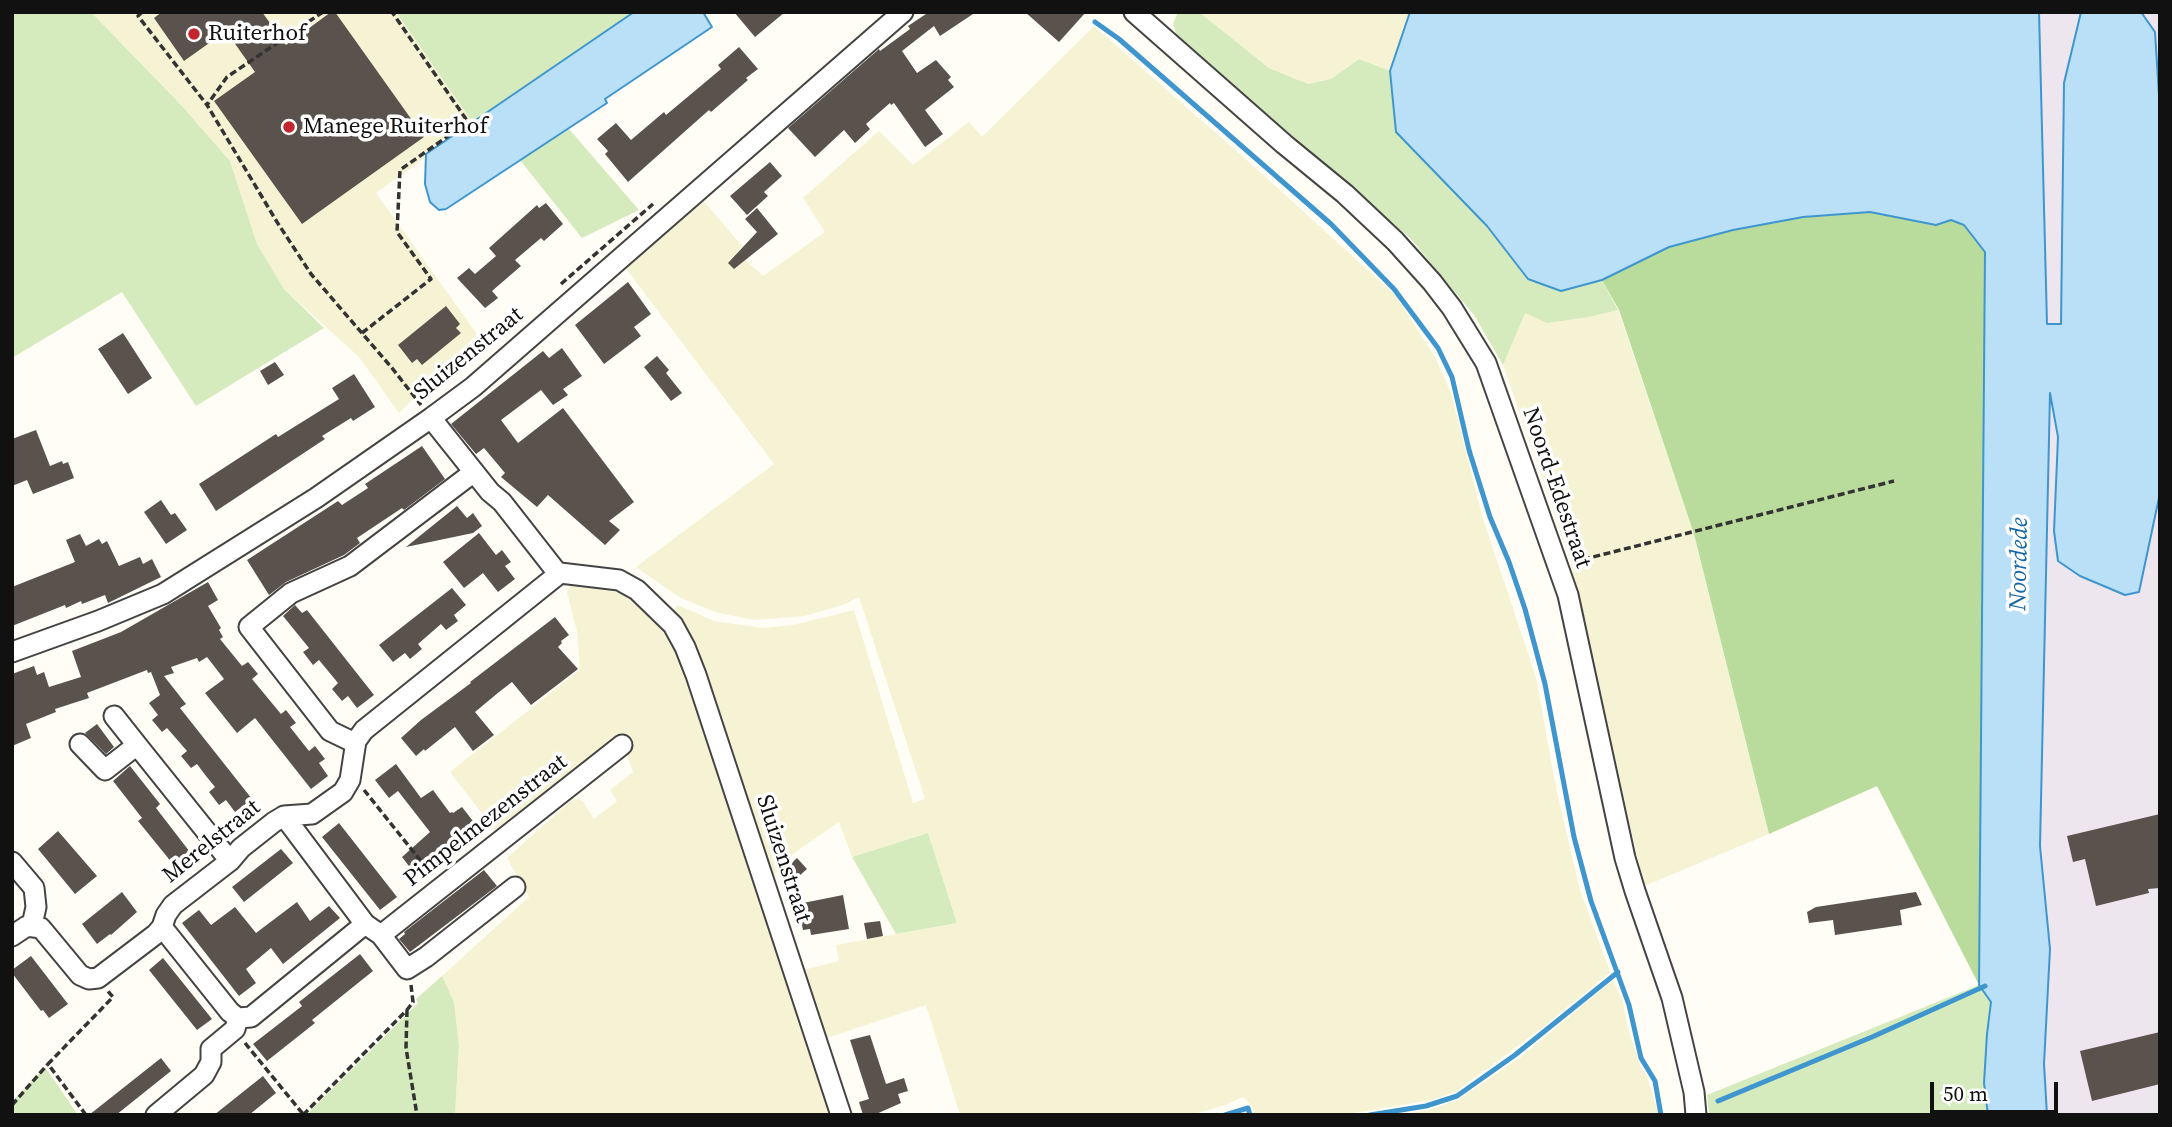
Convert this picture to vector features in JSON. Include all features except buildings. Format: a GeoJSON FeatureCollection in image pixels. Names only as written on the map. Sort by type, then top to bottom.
{"type":"FeatureCollection","features":[{"type":"Feature","properties":{"kind":"street","name":"Sluizenstraat"},"geometry":{"type":"LineString","coordinates":[[12,652],[163,594],[316,498],[431,418],[473,387],[903,12]]}},
{"type":"Feature","properties":{"kind":"street","name":"Noord-Edestraat"},"geometry":{"type":"LineString","coordinates":[[1135,12],[1395,241],[1432,282],[1486,363],[1568,595],[1625,858],[1672,998],[1696,1115]]}},
{"type":"Feature","properties":{"kind":"street"},"geometry":{"type":"LineString","coordinates":[[350,780],[355,743],[359,734],[560,573],[431,418]]}},
{"type":"Feature","properties":{"kind":"street"},"geometry":{"type":"LineString","coordinates":[[355,743],[330,731],[249,627],[291,593],[351,566],[474,472]]}},
{"type":"Feature","properties":{"kind":"street","name":"Sluizenstraat"},"geometry":{"type":"LineString","coordinates":[[560,573],[599,576],[619,580],[628,585],[673,625],[685,647],[841,1115]]}},
{"type":"Feature","properties":{"kind":"street"},"geometry":{"type":"LineString","coordinates":[[114,716],[230,861]]}},
{"type":"Feature","properties":{"kind":"street"},"geometry":{"type":"LineString","coordinates":[[80,744],[105,770],[137,745]]}},
{"type":"Feature","properties":{"kind":"street","name":"Pimpelmezenstraat"},"geometry":{"type":"LineString","coordinates":[[156,1115],[204,1075],[211,1062],[211,1049],[237,1023],[251,1017],[373,929],[441,888],[622,745]]}},
{"type":"Feature","properties":{"kind":"street","name":"Merelstraat"},"geometry":{"type":"LineString","coordinates":[[98,978],[162,927],[173,905],[230,861],[241,848],[285,816],[309,815],[320,810],[342,792],[350,780]]}},
{"type":"Feature","properties":{"kind":"street"},"geometry":{"type":"LineString","coordinates":[[285,816],[407,969],[515,887]]}},
{"type":"Feature","properties":{"kind":"street"},"geometry":{"type":"LineString","coordinates":[[12,862],[34,888],[36,907],[32,925]]}},
{"type":"Feature","properties":{"kind":"street"},"geometry":{"type":"LineString","coordinates":[[12,936],[32,925],[41,928],[79,975],[89,979],[98,978]]}},
{"type":"Feature","properties":{"kind":"street"},"geometry":{"type":"LineString","coordinates":[[162,927],[237,1023]]}},
{"type":"Feature","properties":{"kind":"path"},"geometry":{"type":"LineString","coordinates":[[142,12],[138,16],[207,105],[311,274],[431,418]]}},
{"type":"Feature","properties":{"kind":"path"},"geometry":{"type":"LineString","coordinates":[[207,105],[227,77],[323,12]]}},
{"type":"Feature","properties":{"kind":"path"},"geometry":{"type":"LineString","coordinates":[[362,333],[431,279],[397,232],[400,170],[468,122],[392,12]]}},
{"type":"Feature","properties":{"kind":"path"},"geometry":{"type":"LineString","coordinates":[[1558,566],[1894,481]]}},
{"type":"Feature","properties":{"kind":"path"},"geometry":{"type":"LineString","coordinates":[[350,780],[373,800],[441,888]]}},
{"type":"Feature","properties":{"kind":"path"},"geometry":{"type":"LineString","coordinates":[[237,1023],[303,1114],[413,1002],[407,969]]}},
{"type":"Feature","properties":{"kind":"path"},"geometry":{"type":"LineString","coordinates":[[12,1105],[113,997],[98,978]]}},
{"type":"Feature","properties":{"kind":"path"},"geometry":{"type":"LineString","coordinates":[[407,1010],[407,1048],[417,1115]]}},
{"type":"Feature","properties":{"kind":"path"},"geometry":{"type":"LineString","coordinates":[[48,1064],[86,1115]]}},
{"type":"Feature","properties":{"kind":"shaded area"},"geometry":{"type":"Polygon","coordinates":[[[91,12],[396,12],[473,123],[376,193],[477,334],[399,413],[359,357],[284,289],[257,244],[230,161],[182,106],[91,12]]]}},
{"type":"Feature","properties":{"kind":"shaded area"},"geometry":{"type":"Polygon","coordinates":[[[1199,12],[1410,12],[1390,71],[1359,59],[1331,79],[1308,84],[1269,68],[1199,12]]]}},
{"type":"Feature","properties":{"kind":"shaded area"},"geometry":{"type":"Polygon","coordinates":[[[2039,12],[2160,12],[2160,1115],[2047,1115],[2044,1064],[2050,949],[2040,846],[2050,388],[2046,324],[2039,12]]]}},
{"type":"Feature","properties":{"kind":"shaded area"},"geometry":{"type":"Polygon","coordinates":[[[1094,26],[1396,296],[1435,357],[1451,393],[1482,515],[1536,677],[1556,788],[1580,890],[1610,972],[1542,1028],[1455,1092],[1432,1100],[1341,1115],[1255,1115],[1252,1106],[1243,1097],[1190,1115],[960,1115],[926,1005],[824,1039],[799,971],[839,961],[836,945],[957,923],[928,833],[852,857],[839,822],[794,853],[770,881],[668,614],[678,605],[714,621],[763,628],[793,625],[854,610],[913,803],[925,799],[859,597],[843,605],[804,616],[754,620],[715,612],[679,597],[636,567],[774,464],[624,266],[702,199],[742,246],[737,252],[763,276],[825,232],[803,198],[879,131],[913,165],[969,122],[982,137],[1094,26]]]}},
{"type":"Feature","properties":{"kind":"shaded area"},"geometry":{"type":"Polygon","coordinates":[[[1618,310],[1694,534],[1769,834],[1644,886],[1569,556],[1503,365],[1525,312],[1589,317],[1618,310]]]}},
{"type":"Feature","properties":{"kind":"shaded area"},"geometry":{"type":"Polygon","coordinates":[[[570,585],[612,589],[634,599],[658,619],[679,649],[834,1115],[455,1115],[459,1045],[454,1002],[442,976],[529,897],[507,858],[574,798],[583,801],[594,819],[617,801],[610,790],[633,772],[620,735],[495,830],[450,772],[580,670],[577,631],[567,592],[570,585]]]}},
{"type":"Feature","properties":{"kind":"shaded area"},"geometry":{"type":"Polygon","coordinates":[[[1613,980],[1623,1002],[1628,1028],[1659,1115],[1400,1115],[1428,1110],[1458,1100],[1522,1056],[1613,980]]]}},
{"type":"Feature","properties":{"kind":"green space"},"geometry":{"type":"Polygon","coordinates":[[[12,12],[91,12],[182,106],[230,161],[257,244],[284,289],[324,328],[196,406],[122,292],[12,358],[12,12]]]}},
{"type":"Feature","properties":{"kind":"green space"},"geometry":{"type":"Polygon","coordinates":[[[396,12],[634,12],[473,123],[396,12]]]}},
{"type":"Feature","properties":{"kind":"green space"},"geometry":{"type":"Polygon","coordinates":[[[1199,12],[1269,68],[1308,84],[1331,79],[1359,59],[1390,71],[1396,132],[1487,226],[1527,279],[1561,291],[1602,280],[1618,310],[1547,323],[1525,313],[1503,365],[1474,315],[1410,238],[1177,36],[1173,24],[1177,14],[1199,12]]]}},
{"type":"Feature","properties":{"kind":"green space"},"geometry":{"type":"Polygon","coordinates":[[[569,129],[639,210],[582,238],[520,160],[569,129]]]}},
{"type":"Feature","properties":{"kind":"green space"},"geometry":{"type":"Polygon","coordinates":[[[1870,212],[1936,225],[1951,220],[1964,225],[1985,252],[1979,985],[1877,786],[1769,834],[1694,534],[1619,310],[1602,280],[1669,247],[1733,230],[1803,217],[1870,212]]]}},
{"type":"Feature","properties":{"kind":"green space"},"geometry":{"type":"Polygon","coordinates":[[[928,833],[957,923],[896,934],[852,857],[928,833]]]}},
{"type":"Feature","properties":{"kind":"green space"},"geometry":{"type":"Polygon","coordinates":[[[442,976],[454,1002],[459,1045],[455,1115],[306,1115],[418,1003],[416,999],[442,976]]]}},
{"type":"Feature","properties":{"kind":"green space"},"geometry":{"type":"Polygon","coordinates":[[[1979,985],[1991,1002],[1984,1083],[1988,1115],[1709,1115],[1707,1095],[1979,985]]]}},
{"type":"Feature","properties":{"kind":"green space"},"geometry":{"type":"Polygon","coordinates":[[[45,1067],[78,1115],[12,1115],[12,1102],[45,1067]]]}},
{"type":"Feature","properties":{"kind":"water"},"geometry":{"type":"Polygon","coordinates":[[[634,12],[703,12],[712,27],[605,99],[607,103],[446,209],[439,210],[430,202],[425,184],[426,154],[634,12]]]}},
{"type":"Feature","properties":{"kind":"water","name":"Noordede"},"geometry":{"type":"Polygon","coordinates":[[[1410,12],[2039,12],[2047,324],[2061,324],[2064,83],[2081,12],[2141,12],[2155,32],[2160,111],[2160,493],[2139,592],[2125,595],[2080,576],[2058,561],[2054,531],[2058,437],[2050,393],[2040,846],[2050,949],[2044,1064],[2047,1115],[1988,1115],[1984,1083],[1991,1002],[1979,985],[1985,252],[1964,225],[1951,220],[1936,225],[1870,212],[1803,217],[1733,230],[1669,247],[1602,280],[1561,291],[1528,279],[1487,226],[1396,132],[1390,71],[1410,12]]]}},
{"type":"Feature","properties":{"kind":"waterway"},"geometry":{"type":"LineString","coordinates":[[1095,22],[1119,39],[1331,224],[1394,289],[1438,348],[1452,377],[1469,450],[1490,517],[1525,609],[1545,684],[1574,837],[1591,901],[1629,1005],[1641,1058],[1655,1081],[1661,1115]]}},
{"type":"Feature","properties":{"kind":"waterway"},"geometry":{"type":"LineString","coordinates":[[1370,1115],[1426,1106],[1457,1096],[1515,1055],[1618,972]]}},
{"type":"Feature","properties":{"kind":"waterway"},"geometry":{"type":"LineString","coordinates":[[1718,1101],[1872,1037],[1985,986]]}},
{"type":"Feature","properties":{"kind":"waterway"},"geometry":{"type":"LineString","coordinates":[[1225,1115],[1248,1108],[1250,1115]]}},
{"type":"Feature","properties":{"kind":"place","name":"Ruiterhof"},"geometry":{"type":"Point","coordinates":[194,34]}},
{"type":"Feature","properties":{"kind":"place","name":"Manege Ruiterhof"},"geometry":{"type":"Point","coordinates":[289,127]}}]}
